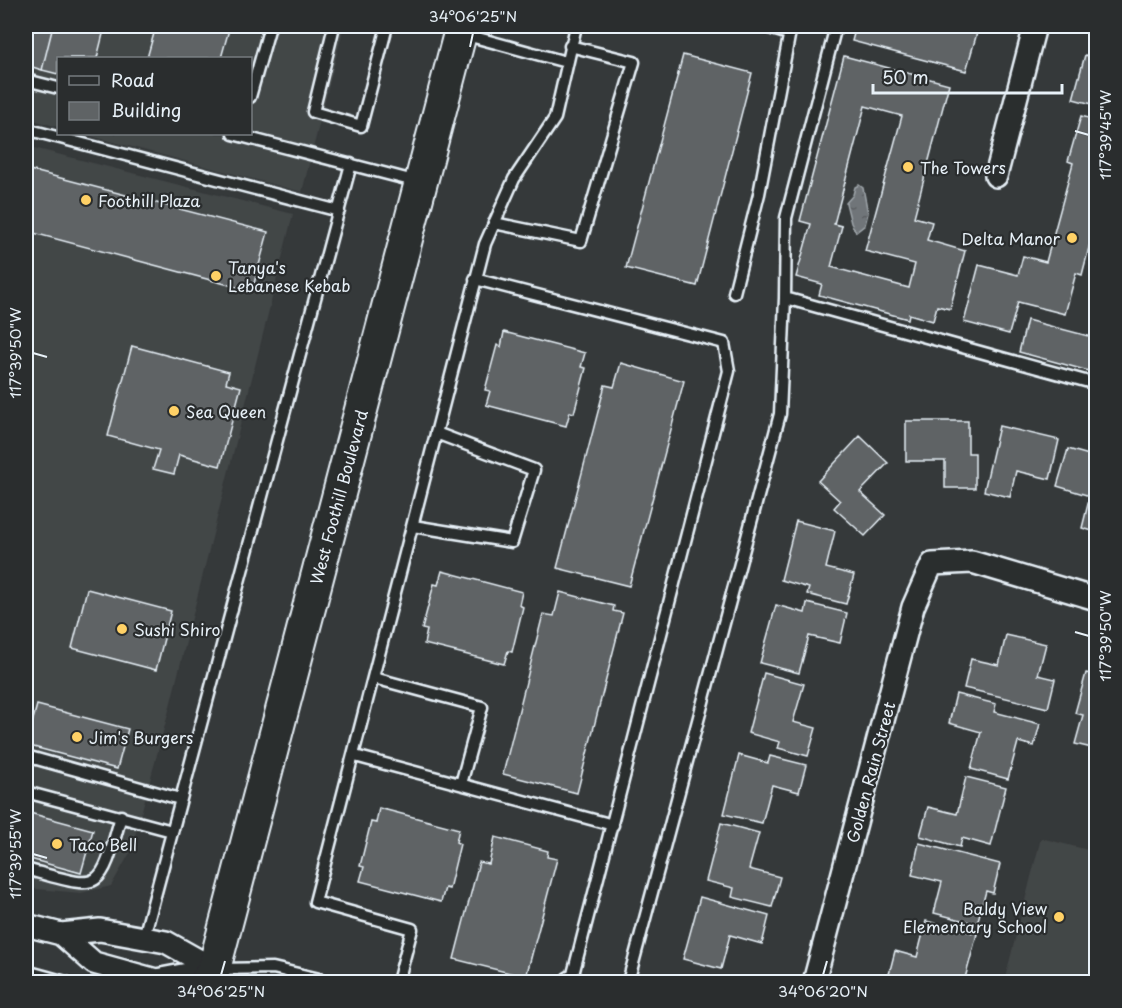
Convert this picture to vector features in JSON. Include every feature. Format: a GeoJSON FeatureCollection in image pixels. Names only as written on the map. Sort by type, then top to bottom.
{"type":"FeatureCollection","features":[{"type":"Feature","properties":{"kind":"main road","name":"West Foothill Boulevard"},"geometry":{"type":"LineString","coordinates":[[217,979],[461,29]]}},
{"type":"Feature","properties":{"kind":"street"},"geometry":{"type":"LineString","coordinates":[[996,176],[1035,26]]}},
{"type":"Feature","properties":{"kind":"street","name":"Golden Rain Street"},"geometry":{"type":"LineString","coordinates":[[814,982],[913,607],[932,564],[972,562],[1096,599]]}},
{"type":"Feature","properties":{"kind":"street"},"geometry":{"type":"LineString","coordinates":[[26,926],[61,934],[100,930],[166,942],[217,979]]}},
{"type":"Feature","properties":{"kind":"street"},"geometry":{"type":"LineString","coordinates":[[61,934],[94,963],[156,980],[217,979]]}},
{"type":"Feature","properties":{"kind":"lane"},"geometry":{"type":"LineString","coordinates":[[252,91],[270,26]]}},
{"type":"Feature","properties":{"kind":"lane"},"geometry":{"type":"LineString","coordinates":[[334,26],[313,112],[361,126],[387,26]]}},
{"type":"Feature","properties":{"kind":"lane"},"geometry":{"type":"LineString","coordinates":[[398,982],[412,929],[315,902],[355,756],[475,279],[494,222],[513,179],[555,118],[576,26]]}},
{"type":"Feature","properties":{"kind":"lane"},"geometry":{"type":"LineString","coordinates":[[734,293],[759,194],[790,30],[763,26]]}},
{"type":"Feature","properties":{"kind":"lane"},"geometry":{"type":"LineString","coordinates":[[628,982],[780,414],[786,218],[836,26]]}},
{"type":"Feature","properties":{"kind":"lane"},"geometry":{"type":"LineString","coordinates":[[461,29],[566,62]]}},
{"type":"Feature","properties":{"kind":"lane"},"geometry":{"type":"LineString","coordinates":[[494,222],[581,241],[634,62],[570,46]]}},
{"type":"Feature","properties":{"kind":"lane"},"geometry":{"type":"LineString","coordinates":[[26,80],[57,88]]}},
{"type":"Feature","properties":{"kind":"lane"},"geometry":{"type":"LineString","coordinates":[[26,129],[339,211]]}},
{"type":"Feature","properties":{"kind":"lane"},"geometry":{"type":"LineString","coordinates":[[242,135],[421,182]]}},
{"type":"Feature","properties":{"kind":"lane"},"geometry":{"type":"LineString","coordinates":[[144,937],[351,164]]}},
{"type":"Feature","properties":{"kind":"lane"},"geometry":{"type":"LineString","coordinates":[[475,279],[724,343],[729,371],[572,982]]}},
{"type":"Feature","properties":{"kind":"lane"},"geometry":{"type":"LineString","coordinates":[[785,298],[1096,384]]}},
{"type":"Feature","properties":{"kind":"lane"},"geometry":{"type":"LineString","coordinates":[[413,526],[512,542],[534,470],[436,433]]}},
{"type":"Feature","properties":{"kind":"lane"},"geometry":{"type":"LineString","coordinates":[[374,678],[483,707],[461,784]]}},
{"type":"Feature","properties":{"kind":"lane"},"geometry":{"type":"LineString","coordinates":[[26,756],[180,799]]}},
{"type":"Feature","properties":{"kind":"lane"},"geometry":{"type":"LineString","coordinates":[[355,756],[613,825]]}},
{"type":"Feature","properties":{"kind":"lane"},"geometry":{"type":"LineString","coordinates":[[26,792],[172,831]]}},
{"type":"Feature","properties":{"kind":"lane"},"geometry":{"type":"LineString","coordinates":[[26,869],[80,884],[96,880],[106,868],[121,816]]}},
{"type":"Feature","properties":{"kind":"lane"},"geometry":{"type":"LineString","coordinates":[[217,979],[273,968],[332,982]]}},
{"type":"Feature","properties":{"kind":"lane"},"geometry":{"type":"LineString","coordinates":[[26,972],[66,982]]}},
{"type":"Feature","properties":{"kind":"shaded area"},"geometry":{"type":"Polygon","coordinates":[[[26,26],[344,26],[302,192],[87,135],[252,135],[252,57],[57,57],[57,127],[26,118],[26,26]]]}},
{"type":"Feature","properties":{"kind":"shaded area"},"geometry":{"type":"Polygon","coordinates":[[[26,146],[293,214],[168,714],[131,851],[111,886],[81,893],[26,888],[26,146]]]}},
{"type":"Feature","properties":{"kind":"shaded area","name":"Baldy View Elementary School"},"geometry":{"type":"Polygon","coordinates":[[[1041,838],[1096,852],[1096,982],[1004,982],[1041,838]]]}},
{"type":"Feature","properties":{"kind":"water"},"geometry":{"type":"Polygon","coordinates":[[[859,185],[863,188],[868,213],[865,225],[856,232],[846,203],[853,195],[855,187],[859,185]]]}},
{"type":"Feature","properties":{"kind":"building"},"geometry":{"type":"Polygon","coordinates":[[[32,26],[53,26],[42,70],[26,65],[26,51],[32,26]]]}},
{"type":"Feature","properties":{"kind":"building"},"geometry":{"type":"Polygon","coordinates":[[[53,26],[105,26],[97,57],[57,57],[57,74],[42,70],[53,26]]]}},
{"type":"Feature","properties":{"kind":"building"},"geometry":{"type":"Polygon","coordinates":[[[156,26],[230,26],[221,57],[147,57],[156,26]]]}},
{"type":"Feature","properties":{"kind":"building"},"geometry":{"type":"Polygon","coordinates":[[[856,26],[979,26],[966,71],[852,41],[856,26]]]}},
{"type":"Feature","properties":{"kind":"building"},"geometry":{"type":"Polygon","coordinates":[[[683,55],[752,73],[697,286],[626,268],[683,55]]]}},
{"type":"Feature","properties":{"kind":"building"},"geometry":{"type":"Polygon","coordinates":[[[1085,55],[1096,58],[1096,105],[1073,99],[1085,55]]]}},
{"type":"Feature","properties":{"kind":"building","name":"The Towers"},"geometry":{"type":"Polygon","coordinates":[[[844,56],[949,84],[914,217],[932,222],[927,240],[965,251],[950,309],[937,306],[933,321],[909,314],[908,319],[819,295],[822,284],[796,277],[811,224],[800,221],[844,56]],[[865,106],[834,224],[842,226],[831,267],[909,288],[915,264],[865,251],[902,116],[865,106]]]}},
{"type":"Feature","properties":{"kind":"building","name":"Delta Manor"},"geometry":{"type":"Polygon","coordinates":[[[1081,116],[1096,120],[1096,220],[1082,275],[1076,273],[1065,314],[1018,302],[1009,334],[964,322],[979,265],[1018,275],[1023,256],[1046,262],[1073,163],[1068,161],[1081,116]]]}},
{"type":"Feature","properties":{"kind":"building","name":"Foothill Plaza"},"geometry":{"type":"Polygon","coordinates":[[[26,169],[268,232],[252,291],[26,231],[26,169]]]}},
{"type":"Feature","properties":{"kind":"building"},"geometry":{"type":"Polygon","coordinates":[[[1027,320],[1096,338],[1096,373],[1019,352],[1027,320]]]}},
{"type":"Feature","properties":{"kind":"building"},"geometry":{"type":"Polygon","coordinates":[[[504,332],[585,353],[581,367],[586,368],[574,413],[570,412],[566,426],[486,405],[490,391],[485,390],[497,345],[501,347],[504,332]]]}},
{"type":"Feature","properties":{"kind":"building","name":"Sea Queen"},"geometry":{"type":"Polygon","coordinates":[[[132,346],[229,372],[226,383],[241,387],[220,466],[179,455],[174,474],[153,469],[159,450],[108,436],[132,346]]]}},
{"type":"Feature","properties":{"kind":"building"},"geometry":{"type":"Polygon","coordinates":[[[621,363],[684,381],[629,586],[557,568],[605,385],[614,387],[621,363]]]}},
{"type":"Feature","properties":{"kind":"building"},"geometry":{"type":"Polygon","coordinates":[[[906,421],[968,421],[968,453],[975,453],[975,488],[945,488],[945,461],[906,461],[906,421]]]}},
{"type":"Feature","properties":{"kind":"building"},"geometry":{"type":"Polygon","coordinates":[[[999,426],[1059,440],[1050,479],[1016,471],[1010,497],[984,491],[999,426]]]}},
{"type":"Feature","properties":{"kind":"building"},"geometry":{"type":"Polygon","coordinates":[[[860,436],[888,463],[860,492],[885,515],[865,536],[834,508],[840,501],[818,481],[860,436]]]}},
{"type":"Feature","properties":{"kind":"building"},"geometry":{"type":"Polygon","coordinates":[[[1068,449],[1096,457],[1096,532],[1082,528],[1090,496],[1057,486],[1068,449]]]}},
{"type":"Feature","properties":{"kind":"building"},"geometry":{"type":"Polygon","coordinates":[[[796,521],[835,531],[826,568],[854,575],[846,604],[807,594],[809,588],[781,580],[796,521]]]}},
{"type":"Feature","properties":{"kind":"building"},"geometry":{"type":"Polygon","coordinates":[[[442,571],[522,592],[519,605],[523,607],[512,652],[508,651],[504,664],[424,644],[427,630],[422,629],[434,584],[438,585],[442,571]]]}},
{"type":"Feature","properties":{"kind":"building","name":"Sushi Shiro"},"geometry":{"type":"Polygon","coordinates":[[[87,589],[171,611],[156,670],[72,648],[87,589]]]}},
{"type":"Feature","properties":{"kind":"building"},"geometry":{"type":"Polygon","coordinates":[[[560,592],[614,606],[613,611],[623,613],[577,793],[503,774],[543,614],[554,616],[560,592]]]}},
{"type":"Feature","properties":{"kind":"building"},"geometry":{"type":"Polygon","coordinates":[[[807,603],[847,613],[840,643],[809,636],[799,673],[760,663],[776,605],[805,613],[807,603]]]}},
{"type":"Feature","properties":{"kind":"building"},"geometry":{"type":"Polygon","coordinates":[[[1006,635],[1046,644],[1038,675],[1055,679],[1048,708],[964,688],[971,659],[999,665],[1006,635]]]}},
{"type":"Feature","properties":{"kind":"building"},"geometry":{"type":"Polygon","coordinates":[[[764,673],[804,684],[793,722],[816,728],[808,756],[778,748],[780,742],[748,733],[764,673]]]}},
{"type":"Feature","properties":{"kind":"building"},"geometry":{"type":"Polygon","coordinates":[[[1086,673],[1096,675],[1096,749],[1075,744],[1083,715],[1075,713],[1086,673]]]}},
{"type":"Feature","properties":{"kind":"building"},"geometry":{"type":"Polygon","coordinates":[[[956,694],[996,704],[994,712],[1040,724],[1034,746],[1018,742],[1008,779],[971,769],[981,732],[949,723],[956,694]]]}},
{"type":"Feature","properties":{"kind":"building","name":"Jim's Burgers"},"geometry":{"type":"Polygon","coordinates":[[[37,705],[128,729],[117,769],[26,745],[37,705]]]}},
{"type":"Feature","properties":{"kind":"building"},"geometry":{"type":"Polygon","coordinates":[[[739,755],[768,763],[770,756],[806,765],[799,792],[772,785],[762,823],[724,814],[739,755]]]}},
{"type":"Feature","properties":{"kind":"building"},"geometry":{"type":"Polygon","coordinates":[[[966,777],[1006,787],[991,846],[962,838],[960,847],[920,836],[928,807],[957,814],[966,777]]]}},
{"type":"Feature","properties":{"kind":"building"},"geometry":{"type":"Polygon","coordinates":[[[379,808],[459,829],[456,842],[460,844],[449,889],[445,888],[441,902],[360,881],[364,867],[360,866],[371,822],[376,823],[379,808]]]}},
{"type":"Feature","properties":{"kind":"building","name":"Taco Bell"},"geometry":{"type":"Polygon","coordinates":[[[26,812],[93,830],[81,873],[26,858],[26,812]]]}},
{"type":"Feature","properties":{"kind":"building"},"geometry":{"type":"Polygon","coordinates":[[[721,823],[759,833],[749,869],[780,877],[772,907],[732,897],[734,888],[706,881],[721,823]]]}},
{"type":"Feature","properties":{"kind":"building"},"geometry":{"type":"Polygon","coordinates":[[[495,837],[548,851],[547,857],[557,859],[526,977],[454,959],[479,862],[489,864],[495,837]]]}},
{"type":"Feature","properties":{"kind":"building"},"geometry":{"type":"Polygon","coordinates":[[[919,843],[1000,864],[993,893],[986,891],[977,924],[934,913],[942,882],[912,875],[919,843]]]}},
{"type":"Feature","properties":{"kind":"building"},"geometry":{"type":"Polygon","coordinates":[[[700,897],[769,916],[762,944],[730,935],[721,969],[683,959],[700,897]]]}},
{"type":"Feature","properties":{"kind":"building"},"geometry":{"type":"Polygon","coordinates":[[[926,921],[977,934],[964,982],[887,982],[895,951],[917,957],[926,921]]]}},
{"type":"Feature","properties":{"kind":"place","name":"The Towers"},"geometry":{"type":"Point","coordinates":[908,167]}},
{"type":"Feature","properties":{"kind":"place","name":"Foothill Plaza"},"geometry":{"type":"Point","coordinates":[86,200]}},
{"type":"Feature","properties":{"kind":"place","name":"Delta Manor"},"geometry":{"type":"Point","coordinates":[1072,238]}},
{"type":"Feature","properties":{"kind":"place","name":"Tanya's Lebanese Kebab"},"geometry":{"type":"Point","coordinates":[216,276]}},
{"type":"Feature","properties":{"kind":"place","name":"Sea Queen"},"geometry":{"type":"Point","coordinates":[174,411]}},
{"type":"Feature","properties":{"kind":"place","name":"Sushi Shiro"},"geometry":{"type":"Point","coordinates":[122,629]}},
{"type":"Feature","properties":{"kind":"place","name":"Jim's Burgers"},"geometry":{"type":"Point","coordinates":[77,737]}},
{"type":"Feature","properties":{"kind":"place","name":"Taco Bell"},"geometry":{"type":"Point","coordinates":[57,844]}},
{"type":"Feature","properties":{"kind":"place","name":"Baldy View Elementary School"},"geometry":{"type":"Point","coordinates":[1059,917]}}]}
